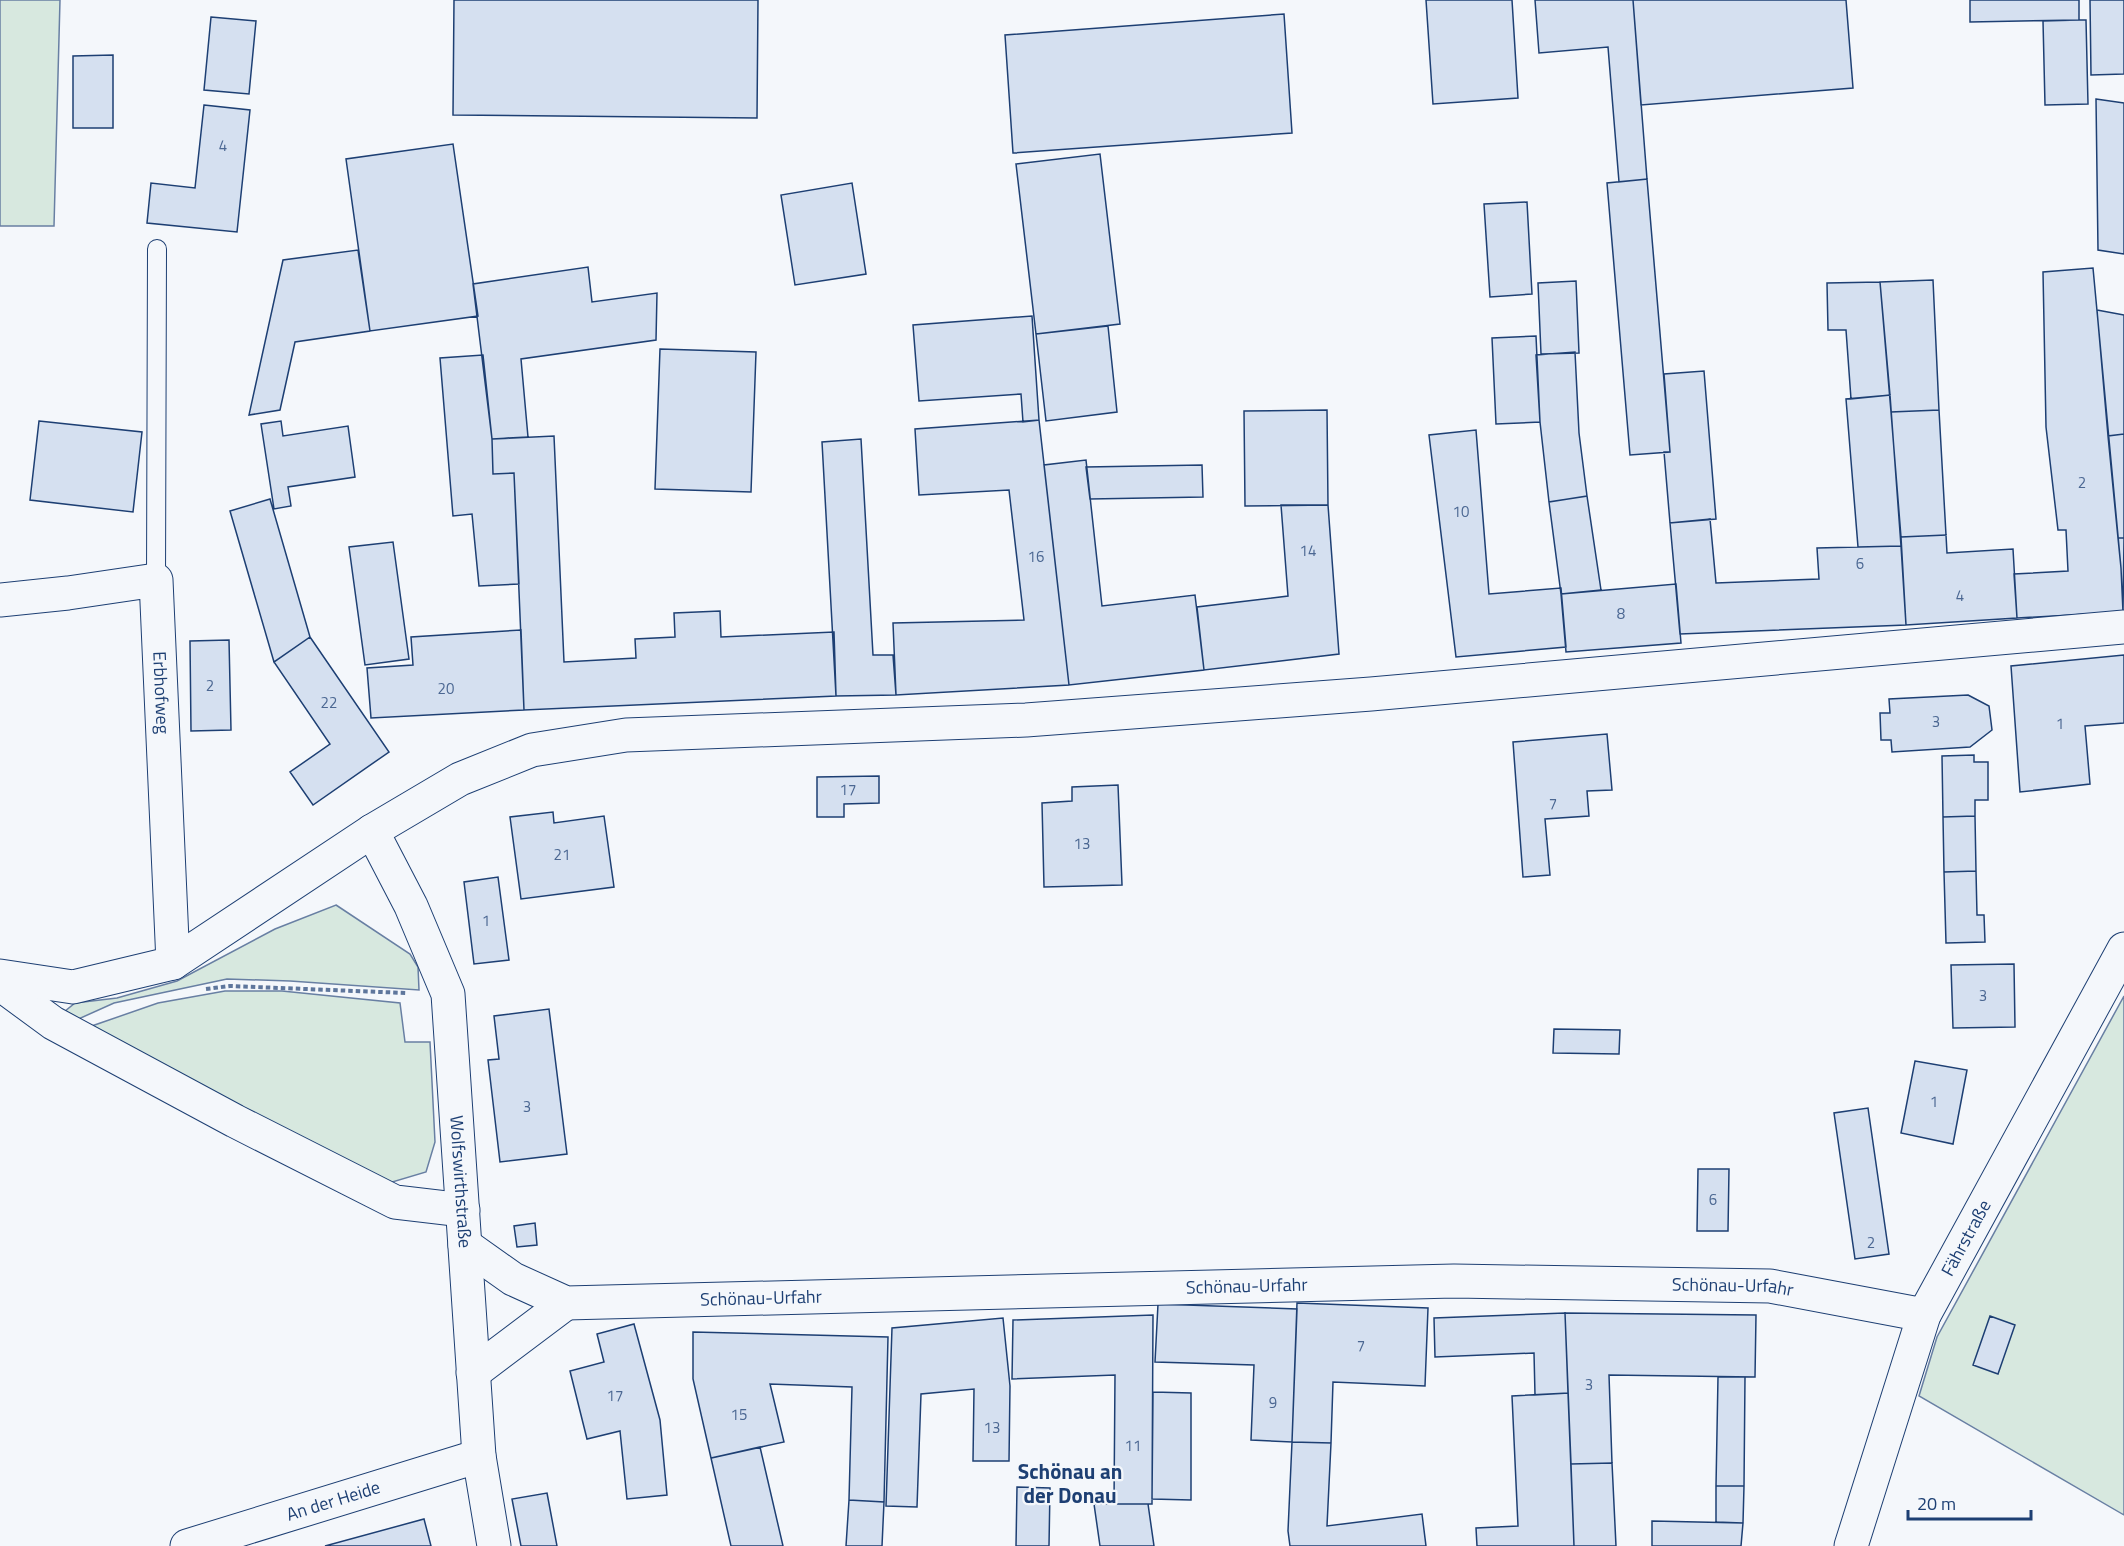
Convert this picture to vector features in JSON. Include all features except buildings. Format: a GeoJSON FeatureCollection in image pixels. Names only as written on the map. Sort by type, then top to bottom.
{"type":"FeatureCollection","features":[{"type":"Feature","properties":{"kind":"street"},"geometry":{"type":"LineString","coordinates":[[0,600],[156,580]]}},
{"type":"Feature","properties":{"kind":"street","name":"Erbhofweg"},"geometry":{"type":"LineString","coordinates":[[156,580],[173,963]]}},
{"type":"Feature","properties":{"kind":"street"},"geometry":{"type":"LineString","coordinates":[[0,976],[73,987],[173,963],[372,831],[460,779],[532,750],[626,735],[1026,720],[1371,694],[2124,627]]}},
{"type":"Feature","properties":{"kind":"street","name":"Wolfswirthstraße"},"geometry":{"type":"LineString","coordinates":[[372,831],[411,906],[448,994],[479,1456],[494,1546]]}},
{"type":"Feature","properties":{"kind":"street","name":"Fährstraße"},"geometry":{"type":"LineString","coordinates":[[1851,1546],[1924,1315],[2124,949]]}},
{"type":"Feature","properties":{"kind":"street"},"geometry":{"type":"LineString","coordinates":[[0,984],[53,1023],[235,1121],[395,1203],[463,1210]]}},
{"type":"Feature","properties":{"kind":"street","name":"Schönau-Urfahr"},"geometry":{"type":"LineString","coordinates":[[465,1245],[513,1279],[566,1303],[1454,1281],[1770,1286],[1924,1315]]}},
{"type":"Feature","properties":{"kind":"street"},"geometry":{"type":"LineString","coordinates":[[473,1373],[566,1303]]}},
{"type":"Feature","properties":{"kind":"street","name":"An der Heide"},"geometry":{"type":"LineString","coordinates":[[187,1546],[479,1456]]}},
{"type":"Feature","properties":{"kind":"lane"},"geometry":{"type":"LineString","coordinates":[[156,249],[156,580]]}},
{"type":"Feature","properties":{"kind":"path"},"geometry":{"type":"LineString","coordinates":[[198,990],[230,986],[448,994]]}},
{"type":"Feature","properties":{"kind":"shaded area"},"geometry":{"type":"Polygon","coordinates":[[[0,0],[60,0],[54,226],[0,226],[0,0]]]}},
{"type":"Feature","properties":{"kind":"shaded area"},"geometry":{"type":"Polygon","coordinates":[[[336,905],[410,954],[418,967],[419,990],[227,979],[114,1003],[74,1021],[64,1012],[75,1003],[117,998],[177,981],[275,929],[336,905]]]}},
{"type":"Feature","properties":{"kind":"shaded area"},"geometry":{"type":"Polygon","coordinates":[[[225,991],[282,991],[400,1003],[405,1042],[430,1042],[435,1142],[426,1172],[389,1183],[86,1028],[158,1003],[225,991]]]}},
{"type":"Feature","properties":{"kind":"shaded area"},"geometry":{"type":"Polygon","coordinates":[[[2124,996],[2124,1515],[1919,1396],[1937,1337],[2124,996]]]}},
{"type":"Feature","properties":{"kind":"district","name":"Schönau an der Donau"},"geometry":{"type":"Point","coordinates":[1070,1484]}}]}
